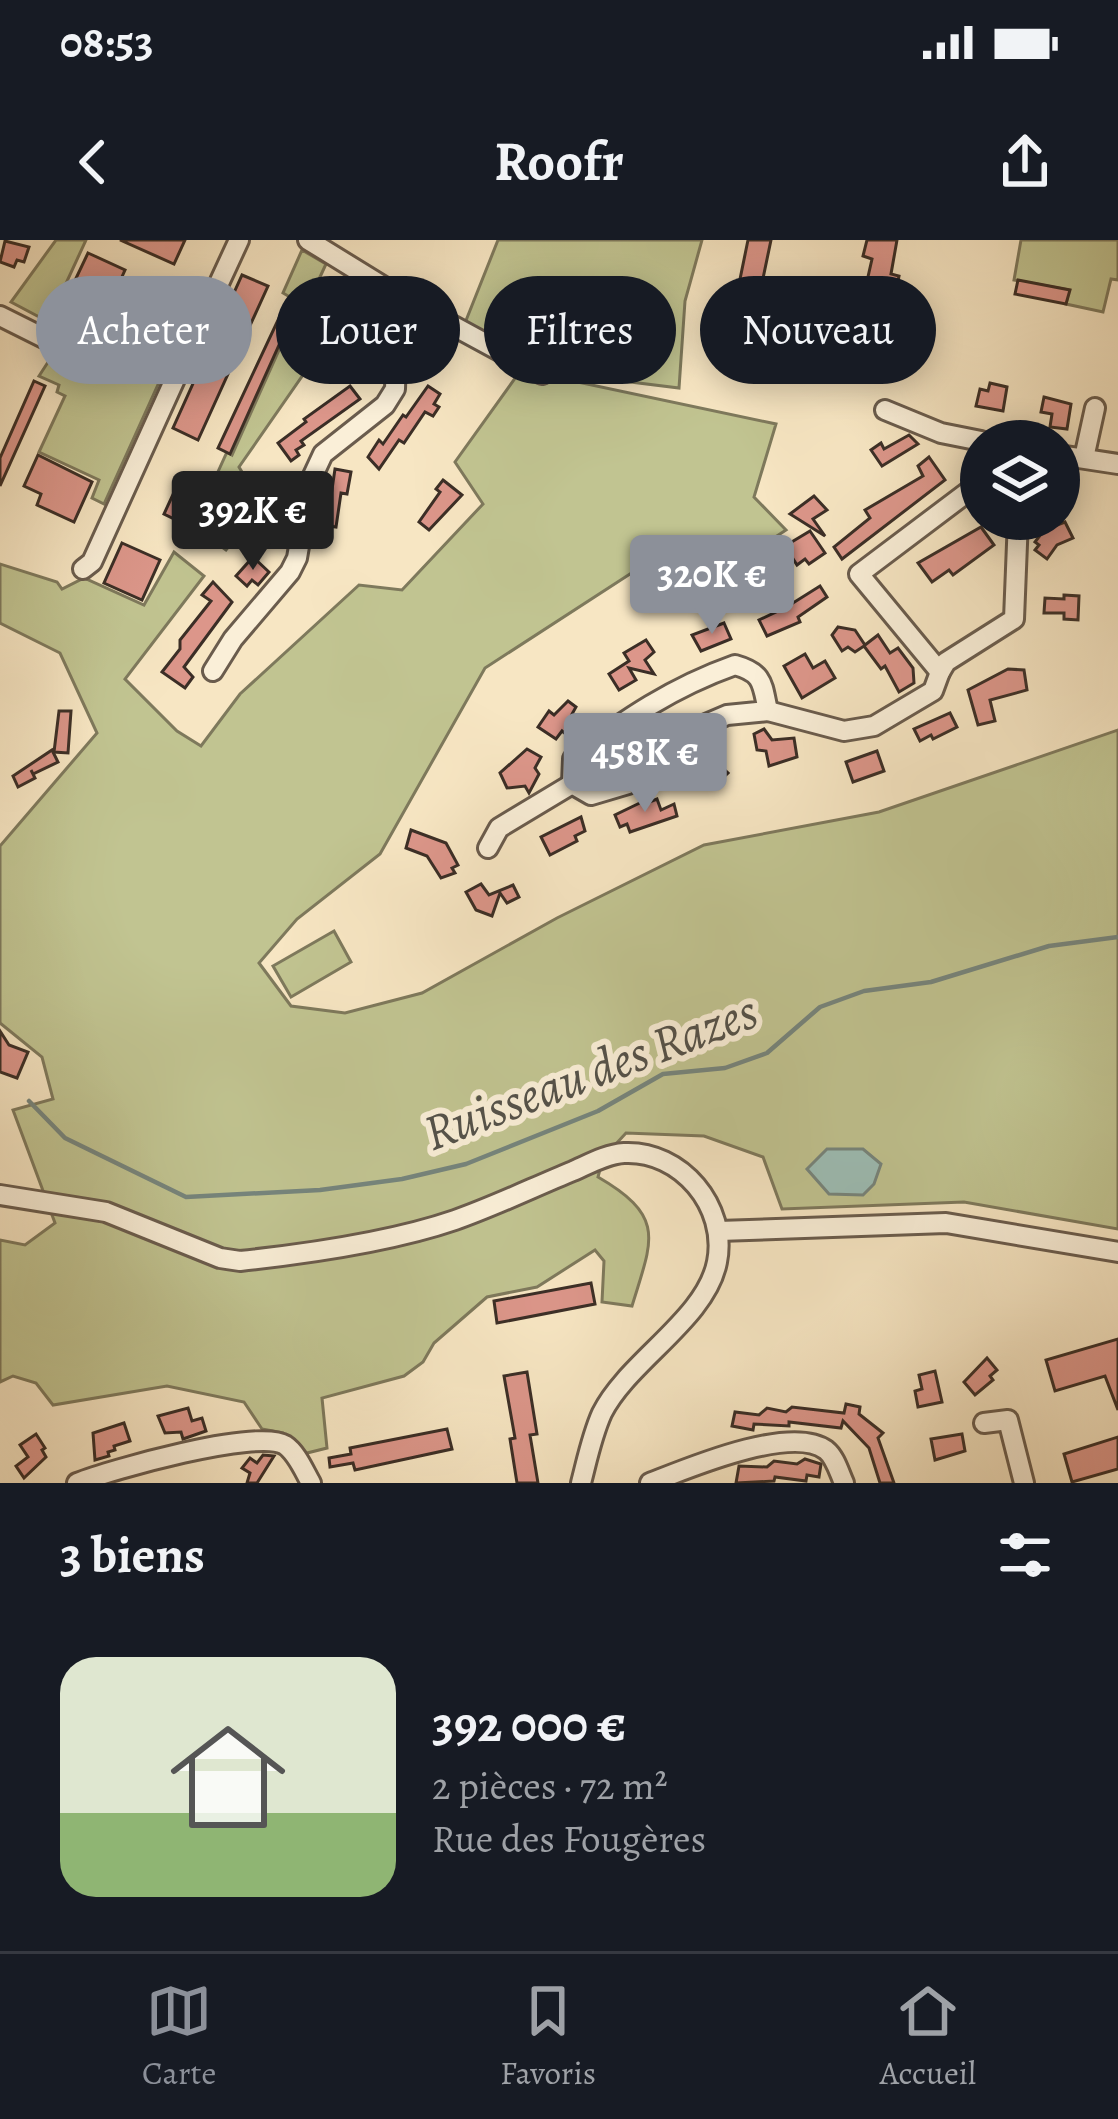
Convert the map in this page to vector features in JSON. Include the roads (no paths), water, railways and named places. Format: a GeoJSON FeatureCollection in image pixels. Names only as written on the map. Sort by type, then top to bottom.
{"type":"FeatureCollection","features":[{"type":"Feature","properties":{"kind":"street"},"geometry":{"type":"LineString","coordinates":[[222,276],[239,240]]}},
{"type":"Feature","properties":{"kind":"street"},"geometry":{"type":"LineString","coordinates":[[308,240],[342,249],[376,276]]}},
{"type":"Feature","properties":{"kind":"street"},"geometry":{"type":"LineString","coordinates":[[0,316],[36,334]]}},
{"type":"Feature","properties":{"kind":"street"},"geometry":{"type":"LineString","coordinates":[[83,569],[92,562],[173,384]]}},
{"type":"Feature","properties":{"kind":"street"},"geometry":{"type":"LineString","coordinates":[[213,671],[232,640],[290,572],[310,482],[323,454],[386,405],[395,384]]}},
{"type":"Feature","properties":{"kind":"street"},"geometry":{"type":"LineString","coordinates":[[1084,458],[1095,408]]}},
{"type":"Feature","properties":{"kind":"street"},"geometry":{"type":"LineString","coordinates":[[885,410],[960,437]]}},
{"type":"Feature","properties":{"kind":"street"},"geometry":{"type":"LineString","coordinates":[[1080,457],[1118,464]]}},
{"type":"Feature","properties":{"kind":"street"},"geometry":{"type":"LineString","coordinates":[[940,672],[859,574],[960,498]]}},
{"type":"Feature","properties":{"kind":"street"},"geometry":{"type":"LineString","coordinates":[[572,784],[591,795],[628,784],[666,761],[699,727],[727,715],[768,711],[844,730],[874,726],[933,691],[946,662],[1014,619],[1017,540]]}},
{"type":"Feature","properties":{"kind":"street"},"geometry":{"type":"LineString","coordinates":[[572,784],[573,759],[640,708],[735,664],[753,670],[761,681],[768,711]]}},
{"type":"Feature","properties":{"kind":"street"},"geometry":{"type":"LineString","coordinates":[[488,848],[499,828],[572,784]]}},
{"type":"Feature","properties":{"kind":"street"},"geometry":{"type":"LineString","coordinates":[[0,1196],[106,1212],[220,1258],[240,1261],[411,1232],[454,1220],[622,1153],[662,1160],[682,1172],[710,1206],[719,1231],[717,1263],[709,1284],[603,1412],[581,1483]]}},
{"type":"Feature","properties":{"kind":"street"},"geometry":{"type":"LineString","coordinates":[[719,1231],[946,1223],[1118,1252]]}},
{"type":"Feature","properties":{"kind":"street"},"geometry":{"type":"LineString","coordinates":[[984,1423],[1008,1420],[1024,1483]]}},
{"type":"Feature","properties":{"kind":"street"},"geometry":{"type":"LineString","coordinates":[[76,1483],[268,1439],[292,1452],[311,1483]]}},
{"type":"Feature","properties":{"kind":"street"},"geometry":{"type":"LineString","coordinates":[[650,1483],[724,1454],[782,1443],[813,1444],[827,1450],[844,1483]]}},
{"type":"Feature","properties":{"kind":"water"},"geometry":{"type":"Polygon","coordinates":[[[827,1149],[863,1149],[881,1164],[874,1184],[863,1195],[829,1194],[807,1169],[827,1149]]]}},
{"type":"Feature","properties":{"kind":"waterway","name":"Ruisseau des Razes"},"geometry":{"type":"LineString","coordinates":[[29,1101],[65,1138],[186,1197],[320,1190],[402,1179],[466,1164],[598,1111],[663,1074],[725,1068],[767,1053],[820,1007],[864,991],[931,982],[1049,946],[1118,937]]}}]}
